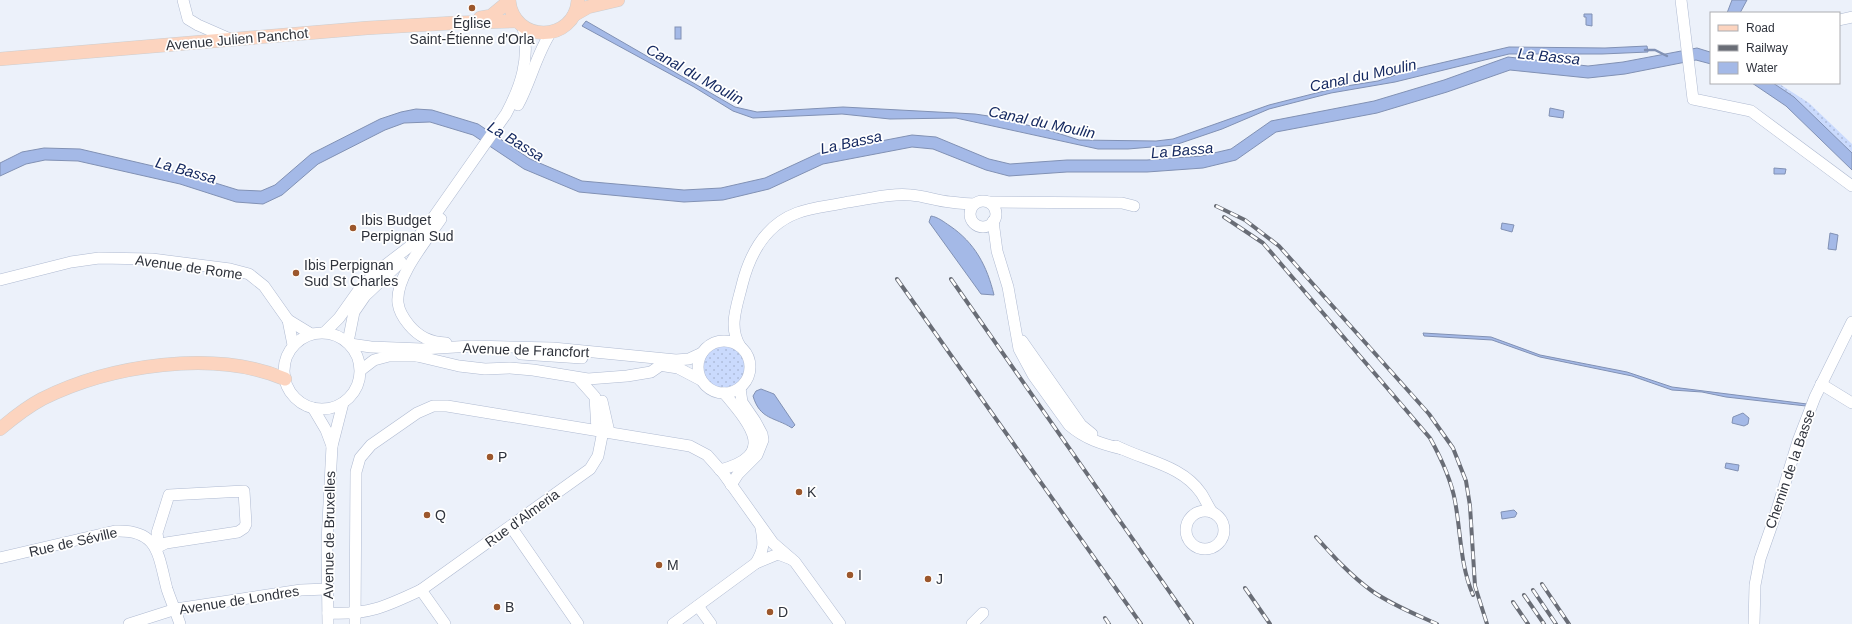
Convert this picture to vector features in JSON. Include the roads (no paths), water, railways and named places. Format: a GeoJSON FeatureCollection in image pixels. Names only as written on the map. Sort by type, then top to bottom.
{"type":"FeatureCollection","features":[{"type":"Feature","properties":{"kind":"main road"},"geometry":{"type":"LineString","coordinates":[[551,32],[565,26],[574,14],[578,0]]}},
{"type":"Feature","properties":{"kind":"main road"},"geometry":{"type":"LineString","coordinates":[[574,14],[588,7],[617,0]]}},
{"type":"Feature","properties":{"kind":"main road","name":"Avenue Julien Panchot"},"geometry":{"type":"LineString","coordinates":[[0,57],[453,22],[491,16],[509,1]]}},
{"type":"Feature","properties":{"kind":"main road"},"geometry":{"type":"LineString","coordinates":[[509,1],[511,12],[520,24]]}},
{"type":"Feature","properties":{"kind":"main road","name":"Avenue Julien Panchot"},"geometry":{"type":"LineString","coordinates":[[453,22],[520,24],[536,33],[551,32]]}},
{"type":"Feature","properties":{"kind":"main road"},"geometry":{"type":"LineString","coordinates":[[0,429],[18,414],[42,400],[106,376],[140,368],[178,363],[244,366],[266,371],[285,379]]}},
{"type":"Feature","properties":{"kind":"street"},"geometry":{"type":"LineString","coordinates":[[183,0],[188,19],[231,40]]}},
{"type":"Feature","properties":{"kind":"street"},"geometry":{"type":"LineString","coordinates":[[1681,0],[1693,99],[1751,111],[1852,186]]}},
{"type":"Feature","properties":{"kind":"street"},"geometry":{"type":"LineString","coordinates":[[1840,20],[1852,17]]}},
{"type":"Feature","properties":{"kind":"street"},"geometry":{"type":"LineString","coordinates":[[500,130],[515,97],[526,61],[526,42],[520,24]]}},
{"type":"Feature","properties":{"kind":"street"},"geometry":{"type":"LineString","coordinates":[[325,332],[339,318],[361,287],[379,270],[409,247],[449,198],[500,130],[525,92],[542,46],[551,32]]}},
{"type":"Feature","properties":{"kind":"street"},"geometry":{"type":"LineString","coordinates":[[485,150],[406,272],[400,287],[398,303],[403,318],[424,339],[443,343],[493,343],[532,347]]}},
{"type":"Feature","properties":{"kind":"street"},"geometry":{"type":"LineString","coordinates":[[733,323],[736,339],[748,356],[750,368],[747,380],[740,388],[724,393],[711,390],[701,380],[698,366],[702,353],[706,348],[726,334],[733,323],[750,258],[757,245],[769,231],[797,213],[816,208],[890,195],[919,196],[949,202],[974,204],[981,201],[1020,201],[1122,203],[1134,206]]}},
{"type":"Feature","properties":{"kind":"street"},"geometry":{"type":"LineString","coordinates":[[979,226],[987,226],[1011,205],[1020,201]]}},
{"type":"Feature","properties":{"kind":"street"},"geometry":{"type":"LineString","coordinates":[[949,202],[971,217],[997,251]]}},
{"type":"Feature","properties":{"kind":"street"},"geometry":{"type":"LineString","coordinates":[[989,202],[995,208],[994,219],[997,251],[1008,287],[1019,349],[1024,359],[1069,425],[1087,438],[1176,471],[1193,484],[1202,494],[1212,512],[1223,524],[1223,536],[1216,546],[1204,549],[1195,546],[1191,543],[1186,534],[1187,522],[1194,514],[1197,505],[1193,484]]}},
{"type":"Feature","properties":{"kind":"street"},"geometry":{"type":"LineString","coordinates":[[971,217],[971,210],[974,204]]}},
{"type":"Feature","properties":{"kind":"street"},"geometry":{"type":"LineString","coordinates":[[349,343],[354,312],[364,296],[410,254],[441,220]]}},
{"type":"Feature","properties":{"kind":"street","name":"Avenue de Rome"},"geometry":{"type":"LineString","coordinates":[[0,280],[71,262],[99,258],[152,259],[222,268],[249,274],[264,286],[288,320],[293,345]]}},
{"type":"Feature","properties":{"kind":"street","name":"Avenue de Rome"},"geometry":{"type":"LineString","coordinates":[[288,320],[312,334]]}},
{"type":"Feature","properties":{"kind":"street","name":"Chemin de la Basse"},"geometry":{"type":"LineString","coordinates":[[1754,624],[1754,585],[1760,559],[1798,441],[1821,384],[1852,322]]}},
{"type":"Feature","properties":{"kind":"street"},"geometry":{"type":"LineString","coordinates":[[325,332],[337,335],[349,343],[358,356],[361,370],[360,380],[356,389],[343,403],[333,408],[323,409],[313,408],[303,404],[294,397],[288,388],[285,379],[286,361],[293,345],[302,338],[312,334],[325,332]]}},
{"type":"Feature","properties":{"kind":"street"},"geometry":{"type":"LineString","coordinates":[[718,341],[726,341],[740,346]]}},
{"type":"Feature","properties":{"kind":"street","name":"Avenue de Francfort"},"geometry":{"type":"LineString","coordinates":[[349,343],[371,347],[422,349],[472,346],[532,347],[661,359],[689,359],[702,353]]}},
{"type":"Feature","properties":{"kind":"street","name":"Avenue de Francfort"},"geometry":{"type":"LineString","coordinates":[[361,370],[374,360],[389,356],[472,353],[522,354],[661,365],[678,368],[701,380]]}},
{"type":"Feature","properties":{"kind":"street"},"geometry":{"type":"LineString","coordinates":[[417,356],[459,366],[485,369],[510,368],[533,370],[583,378],[628,376],[651,372],[661,365]]}},
{"type":"Feature","properties":{"kind":"street"},"geometry":{"type":"LineString","coordinates":[[583,378],[599,391],[603,431]]}},
{"type":"Feature","properties":{"kind":"street"},"geometry":{"type":"LineString","coordinates":[[1821,384],[1852,404]]}},
{"type":"Feature","properties":{"kind":"street"},"geometry":{"type":"LineString","coordinates":[[731,485],[738,474],[757,455],[763,440],[762,434],[755,421],[742,402],[740,388]]}},
{"type":"Feature","properties":{"kind":"street"},"geometry":{"type":"LineString","coordinates":[[720,470],[734,466],[750,455],[754,448],[755,441],[751,430],[724,393]]}},
{"type":"Feature","properties":{"kind":"street","name":"Avenue de Bruxelles"},"geometry":{"type":"LineString","coordinates":[[328,618],[327,542],[332,446],[343,403]]}},
{"type":"Feature","properties":{"kind":"street"},"geometry":{"type":"LineString","coordinates":[[355,619],[356,472],[360,458],[371,445],[417,413],[433,406],[447,406],[690,446],[707,455],[720,470],[773,543],[795,562],[840,624]]}},
{"type":"Feature","properties":{"kind":"street","name":"Avenue de Bruxelles"},"geometry":{"type":"LineString","coordinates":[[313,408],[326,430],[332,446]]}},
{"type":"Feature","properties":{"kind":"street"},"geometry":{"type":"LineString","coordinates":[[0,432],[18,414]]}},
{"type":"Feature","properties":{"kind":"street","name":"Rue d'Almeria"},"geometry":{"type":"LineString","coordinates":[[328,618],[355,619],[421,590],[507,530],[516,521],[590,469],[598,456],[603,431]]}},
{"type":"Feature","properties":{"kind":"street"},"geometry":{"type":"LineString","coordinates":[[244,491],[246,524],[244,528],[238,532],[166,543],[157,547],[157,533],[169,495],[244,491]]}},
{"type":"Feature","properties":{"kind":"street"},"geometry":{"type":"LineString","coordinates":[[1194,514],[1200,512],[1212,512]]}},
{"type":"Feature","properties":{"kind":"street"},"geometry":{"type":"LineString","coordinates":[[756,564],[763,552],[761,527]]}},
{"type":"Feature","properties":{"kind":"street","name":"Rue de Séville"},"geometry":{"type":"LineString","coordinates":[[0,558],[115,531],[127,530],[141,533],[157,547],[169,594],[176,609],[180,624]]}},
{"type":"Feature","properties":{"kind":"street"},"geometry":{"type":"LineString","coordinates":[[507,530],[578,624]]}},
{"type":"Feature","properties":{"kind":"street"},"geometry":{"type":"LineString","coordinates":[[673,624],[756,564],[778,554],[795,562]]}},
{"type":"Feature","properties":{"kind":"street","name":"Avenue de Londres"},"geometry":{"type":"LineString","coordinates":[[129,624],[176,609],[301,590],[327,589]]}},
{"type":"Feature","properties":{"kind":"street"},"geometry":{"type":"LineString","coordinates":[[421,590],[445,624]]}},
{"type":"Feature","properties":{"kind":"street"},"geometry":{"type":"LineString","coordinates":[[698,606],[710,624]]}},
{"type":"Feature","properties":{"kind":"street"},"geometry":{"type":"LineString","coordinates":[[972,624],[983,613]]}},
{"type":"Feature","properties":{"kind":"water"},"geometry":{"type":"Polygon","coordinates":[[[1732,0],[1747,0],[1741,12],[1727,12],[1732,0]]]}},
{"type":"Feature","properties":{"kind":"water"},"geometry":{"type":"Polygon","coordinates":[[[1584,14],[1592,14],[1592,26],[1586,25],[1586,17],[1584,17],[1584,14]]]}},
{"type":"Feature","properties":{"kind":"water"},"geometry":{"type":"Polygon","coordinates":[[[586,21],[735,107],[757,112],[843,107],[975,114],[995,117],[1051,131],[1079,140],[1156,141],[1173,139],[1269,105],[1340,87],[1378,81],[1411,70],[1509,47],[1605,48],[1647,46],[1648,52],[1602,54],[1509,54],[1395,82],[1331,93],[1269,109],[1222,129],[1175,145],[1128,149],[1098,149],[956,118],[890,119],[842,114],[753,118],[733,111],[694,87],[582,26],[586,21]]]}},
{"type":"Feature","properties":{"kind":"water"},"geometry":{"type":"Polygon","coordinates":[[[675,27],[681,27],[681,39],[675,39],[675,27]]]}},
{"type":"Feature","properties":{"kind":"water"},"geometry":{"type":"Polygon","coordinates":[[[1697,48],[1710,52],[1710,64],[1696,60],[1625,74],[1588,78],[1510,70],[1447,92],[1377,113],[1276,132],[1236,160],[1203,168],[1147,172],[1067,172],[1009,176],[986,170],[933,149],[912,147],[823,164],[769,189],[723,200],[684,202],[579,192],[524,169],[473,135],[430,122],[404,123],[385,130],[318,164],[282,195],[263,204],[236,202],[180,184],[78,161],[45,160],[26,164],[0,176],[0,163],[22,152],[44,148],[80,149],[183,173],[238,190],[261,191],[275,185],[311,154],[380,119],[416,109],[432,110],[478,124],[530,159],[582,181],[684,190],[721,188],[765,178],[819,153],[912,135],[936,137],[989,159],[1010,164],[1067,160],[1147,160],[1201,156],[1231,149],[1271,121],[1374,101],[1444,80],[1508,57],[1588,66],[1623,62],[1697,48]]]}},
{"type":"Feature","properties":{"kind":"water"},"geometry":{"type":"Polygon","coordinates":[[[1753,84],[1774,84],[1794,97],[1852,153],[1852,170],[1786,106],[1753,84]]]}},
{"type":"Feature","properties":{"kind":"water"},"geometry":{"type":"Polygon","coordinates":[[[1550,108],[1564,111],[1563,118],[1549,116],[1550,108]]]}},
{"type":"Feature","properties":{"kind":"water"},"geometry":{"type":"Polygon","coordinates":[[[1774,168],[1786,169],[1785,174],[1774,174],[1774,168]]]}},
{"type":"Feature","properties":{"kind":"water"},"geometry":{"type":"Polygon","coordinates":[[[931,216],[950,226],[973,248],[984,265],[994,295],[981,294],[929,222],[931,216]]]}},
{"type":"Feature","properties":{"kind":"water"},"geometry":{"type":"Polygon","coordinates":[[[1502,223],[1514,225],[1512,232],[1501,229],[1502,223]]]}},
{"type":"Feature","properties":{"kind":"water"},"geometry":{"type":"Polygon","coordinates":[[[1830,233],[1838,235],[1836,250],[1828,249],[1830,233]]]}},
{"type":"Feature","properties":{"kind":"water"},"geometry":{"type":"Polygon","coordinates":[[[1423,333],[1491,337],[1540,355],[1627,372],[1672,387],[1807,404],[1806,406],[1726,397],[1702,392],[1672,390],[1632,376],[1540,357],[1492,340],[1424,336],[1423,333]]]}},
{"type":"Feature","properties":{"kind":"water"},"geometry":{"type":"Polygon","coordinates":[[[761,389],[774,394],[795,425],[792,428],[769,417],[760,410],[753,396],[756,391],[761,389]]]}},
{"type":"Feature","properties":{"kind":"water"},"geometry":{"type":"Polygon","coordinates":[[[1743,413],[1749,418],[1748,424],[1744,426],[1732,423],[1733,417],[1743,413]]]}},
{"type":"Feature","properties":{"kind":"water"},"geometry":{"type":"Polygon","coordinates":[[[1726,463],[1739,465],[1738,471],[1725,468],[1726,463]]]}},
{"type":"Feature","properties":{"kind":"water"},"geometry":{"type":"Polygon","coordinates":[[[1514,510],[1517,513],[1515,517],[1502,519],[1501,512],[1514,510]]]}},
{"type":"Feature","properties":{"kind":"waterway","name":"Canal du Moulin"},"geometry":{"type":"LineString","coordinates":[[1645,50],[1655,50],[1667,56]]}},
{"type":"Feature","properties":{"kind":"railway"},"geometry":{"type":"LineString","coordinates":[[1216,206],[1245,220],[1279,246],[1429,414],[1453,448],[1466,481],[1470,506],[1475,586],[1487,624]]}},
{"type":"Feature","properties":{"kind":"railway"},"geometry":{"type":"LineString","coordinates":[[1224,217],[1263,243],[1430,438],[1451,485],[1457,513],[1463,561],[1473,595]]}},
{"type":"Feature","properties":{"kind":"railway"},"geometry":{"type":"LineString","coordinates":[[897,279],[1141,624]]}},
{"type":"Feature","properties":{"kind":"railway"},"geometry":{"type":"LineString","coordinates":[[951,279],[1192,624]]}},
{"type":"Feature","properties":{"kind":"railway"},"geometry":{"type":"LineString","coordinates":[[1316,537],[1350,572],[1372,591],[1396,605],[1437,624]]}},
{"type":"Feature","properties":{"kind":"railway"},"geometry":{"type":"LineString","coordinates":[[1542,584],[1569,624]]}},
{"type":"Feature","properties":{"kind":"railway"},"geometry":{"type":"LineString","coordinates":[[1245,588],[1270,624]]}},
{"type":"Feature","properties":{"kind":"railway"},"geometry":{"type":"LineString","coordinates":[[1533,590],[1556,624]]}},
{"type":"Feature","properties":{"kind":"railway"},"geometry":{"type":"LineString","coordinates":[[1524,595],[1544,624]]}},
{"type":"Feature","properties":{"kind":"railway"},"geometry":{"type":"LineString","coordinates":[[1513,602],[1528,624]]}},
{"type":"Feature","properties":{"kind":"railway"},"geometry":{"type":"LineString","coordinates":[[1105,618],[1109,624]]}},
{"type":"Feature","properties":{"kind":"place","name":"Église Saint-Étienne d'Orla"},"geometry":{"type":"Point","coordinates":[472,8]}},
{"type":"Feature","properties":{"kind":"place","name":"Ibis Budget Perpignan Sud"},"geometry":{"type":"Point","coordinates":[353,228]}},
{"type":"Feature","properties":{"kind":"place","name":"Ibis Perpignan Sud St Charles"},"geometry":{"type":"Point","coordinates":[296,273]}},
{"type":"Feature","properties":{"kind":"place","name":"P"},"geometry":{"type":"Point","coordinates":[490,457]}},
{"type":"Feature","properties":{"kind":"place","name":"K"},"geometry":{"type":"Point","coordinates":[799,492]}},
{"type":"Feature","properties":{"kind":"place","name":"Q"},"geometry":{"type":"Point","coordinates":[427,515]}},
{"type":"Feature","properties":{"kind":"place","name":"M"},"geometry":{"type":"Point","coordinates":[659,565]}},
{"type":"Feature","properties":{"kind":"place","name":"I"},"geometry":{"type":"Point","coordinates":[850,575]}},
{"type":"Feature","properties":{"kind":"place","name":"J"},"geometry":{"type":"Point","coordinates":[928,579]}},
{"type":"Feature","properties":{"kind":"place","name":"B"},"geometry":{"type":"Point","coordinates":[497,607]}},
{"type":"Feature","properties":{"kind":"place","name":"D"},"geometry":{"type":"Point","coordinates":[770,612]}},
{"type":"Feature","properties":{"kind":"water label","name":"La Bassa"},"geometry":{"type":"Point","coordinates":[1549,56]}},
{"type":"Feature","properties":{"kind":"water label","name":"La Bassa"},"geometry":{"type":"Point","coordinates":[516,141]}},
{"type":"Feature","properties":{"kind":"water label","name":"La Bassa"},"geometry":{"type":"Point","coordinates":[851,142]}},
{"type":"Feature","properties":{"kind":"water label","name":"La Bassa"},"geometry":{"type":"Point","coordinates":[1182,150]}},
{"type":"Feature","properties":{"kind":"water label","name":"La Bassa"},"geometry":{"type":"Point","coordinates":[186,170]}}]}
